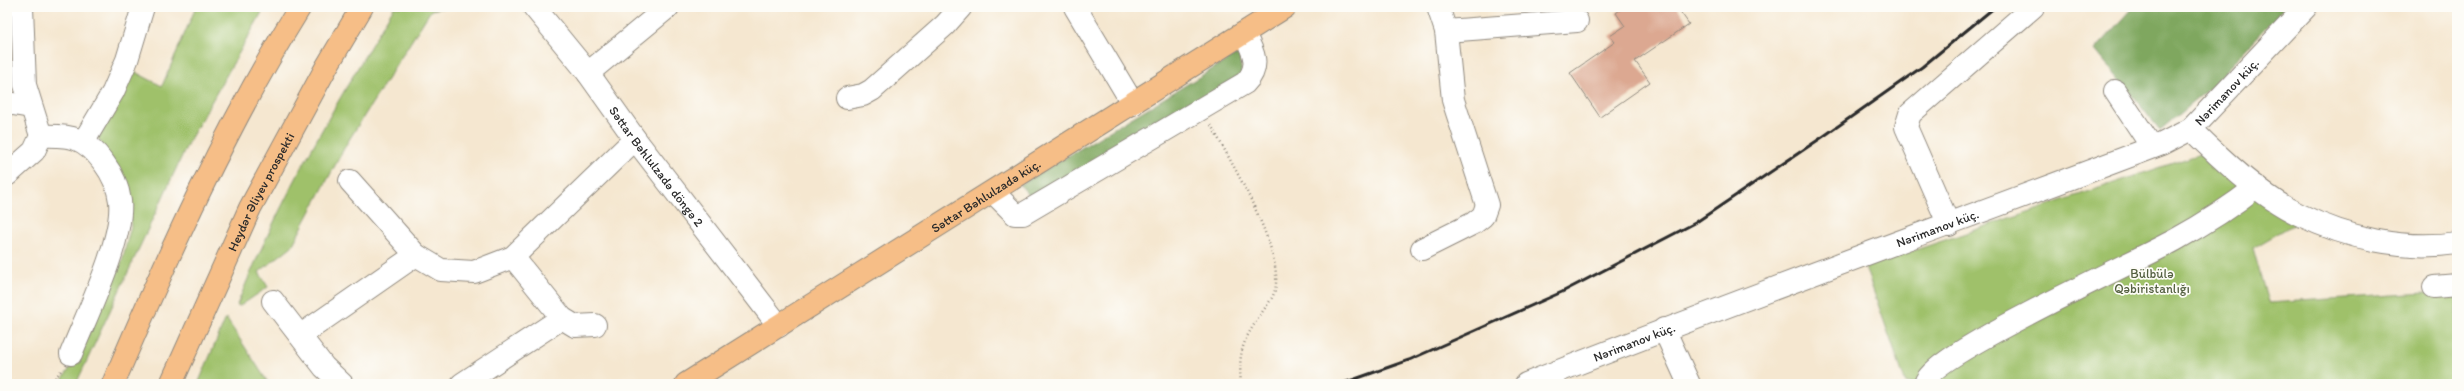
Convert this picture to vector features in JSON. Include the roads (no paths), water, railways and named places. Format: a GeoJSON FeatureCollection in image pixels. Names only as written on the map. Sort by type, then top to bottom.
{"type":"FeatureCollection","features":[{"type":"Feature","properties":{"kind":"main road"},"geometry":{"type":"LineString","coordinates":[[113,384],[203,184],[278,43],[300,7]]}},
{"type":"Feature","properties":{"kind":"main road","name":"Heydər Əliyev prospekti"},"geometry":{"type":"LineString","coordinates":[[172,384],[250,208],[327,66],[362,7]]}},
{"type":"Feature","properties":{"kind":"main road","name":"Səttar Bəhlulzadə küç."},"geometry":{"type":"LineString","coordinates":[[686,384],[1285,7]]}},
{"type":"Feature","properties":{"kind":"street"},"geometry":{"type":"LineString","coordinates":[[7,175],[34,151],[41,136],[25,85],[22,7]]}},
{"type":"Feature","properties":{"kind":"street"},"geometry":{"type":"LineString","coordinates":[[84,141],[121,73],[143,7]]}},
{"type":"Feature","properties":{"kind":"street","name":"Səttar Bəhlulzadə döngə 2"},"geometry":{"type":"LineString","coordinates":[[534,7],[588,73],[635,139],[780,326]]}},
{"type":"Feature","properties":{"kind":"street"},"geometry":{"type":"LineString","coordinates":[[588,73],[668,7]]}},
{"type":"Feature","properties":{"kind":"street"},"geometry":{"type":"LineString","coordinates":[[847,98],[863,95],[872,90],[945,25],[961,7]]}},
{"type":"Feature","properties":{"kind":"street"},"geometry":{"type":"LineString","coordinates":[[1075,7],[1133,104]]}},
{"type":"Feature","properties":{"kind":"street"},"geometry":{"type":"LineString","coordinates":[[1422,249],[1474,223],[1483,216],[1487,205],[1453,100],[1446,31],[1438,7]]}},
{"type":"Feature","properties":{"kind":"street"},"geometry":{"type":"LineString","coordinates":[[1950,225],[1906,126],[1910,114],[2033,7]]}},
{"type":"Feature","properties":{"kind":"street","name":"Nərimanov küç."},"geometry":{"type":"LineString","coordinates":[[1526,384],[1664,329],[1862,254],[1950,225],[2152,147],[2190,129],[2306,7]]}},
{"type":"Feature","properties":{"kind":"street"},"geometry":{"type":"LineString","coordinates":[[1446,31],[1577,21]]}},
{"type":"Feature","properties":{"kind":"street"},"geometry":{"type":"LineString","coordinates":[[993,192],[1016,214],[1023,214],[1245,84],[1253,76],[1256,64],[1254,52],[1244,34]]}},
{"type":"Feature","properties":{"kind":"street"},"geometry":{"type":"LineString","coordinates":[[2115,91],[2152,147]]}},
{"type":"Feature","properties":{"kind":"street"},"geometry":{"type":"LineString","coordinates":[[7,103],[31,107]]}},
{"type":"Feature","properties":{"kind":"street"},"geometry":{"type":"LineString","coordinates":[[2190,129],[2218,156],[2256,187],[2297,214],[2377,243],[2441,246],[2457,244]]}},
{"type":"Feature","properties":{"kind":"street"},"geometry":{"type":"LineString","coordinates":[[41,136],[67,136],[84,141],[98,154],[114,177],[120,202],[117,240],[71,354]]}},
{"type":"Feature","properties":{"kind":"street"},"geometry":{"type":"LineString","coordinates":[[350,181],[416,255],[441,270],[474,272],[514,257],[635,139]]}},
{"type":"Feature","properties":{"kind":"street"},"geometry":{"type":"LineString","coordinates":[[1925,384],[1925,379],[1940,365],[2013,322],[2174,241],[2233,206],[2256,187]]}},
{"type":"Feature","properties":{"kind":"street"},"geometry":{"type":"LineString","coordinates":[[301,334],[416,255]]}},
{"type":"Feature","properties":{"kind":"street"},"geometry":{"type":"LineString","coordinates":[[514,257],[562,318],[575,326],[595,325]]}},
{"type":"Feature","properties":{"kind":"street"},"geometry":{"type":"LineString","coordinates":[[2434,287],[2457,285]]}},
{"type":"Feature","properties":{"kind":"street"},"geometry":{"type":"LineString","coordinates":[[273,301],[301,334],[324,367],[342,384]]}},
{"type":"Feature","properties":{"kind":"street"},"geometry":{"type":"LineString","coordinates":[[462,384],[562,318]]}},
{"type":"Feature","properties":{"kind":"street"},"geometry":{"type":"LineString","coordinates":[[1664,329],[1689,384]]}},
{"type":"Feature","properties":{"kind":"railway"},"geometry":{"type":"LineString","coordinates":[[1341,384],[1409,360],[1562,292],[1695,223],[1824,136],[1922,67],[1995,7]]}},
{"type":"Feature","properties":{"kind":"park label","name":"Bülbülə Qəbiristanlığı"},"geometry":{"type":"Point","coordinates":[2152,280]}}]}
